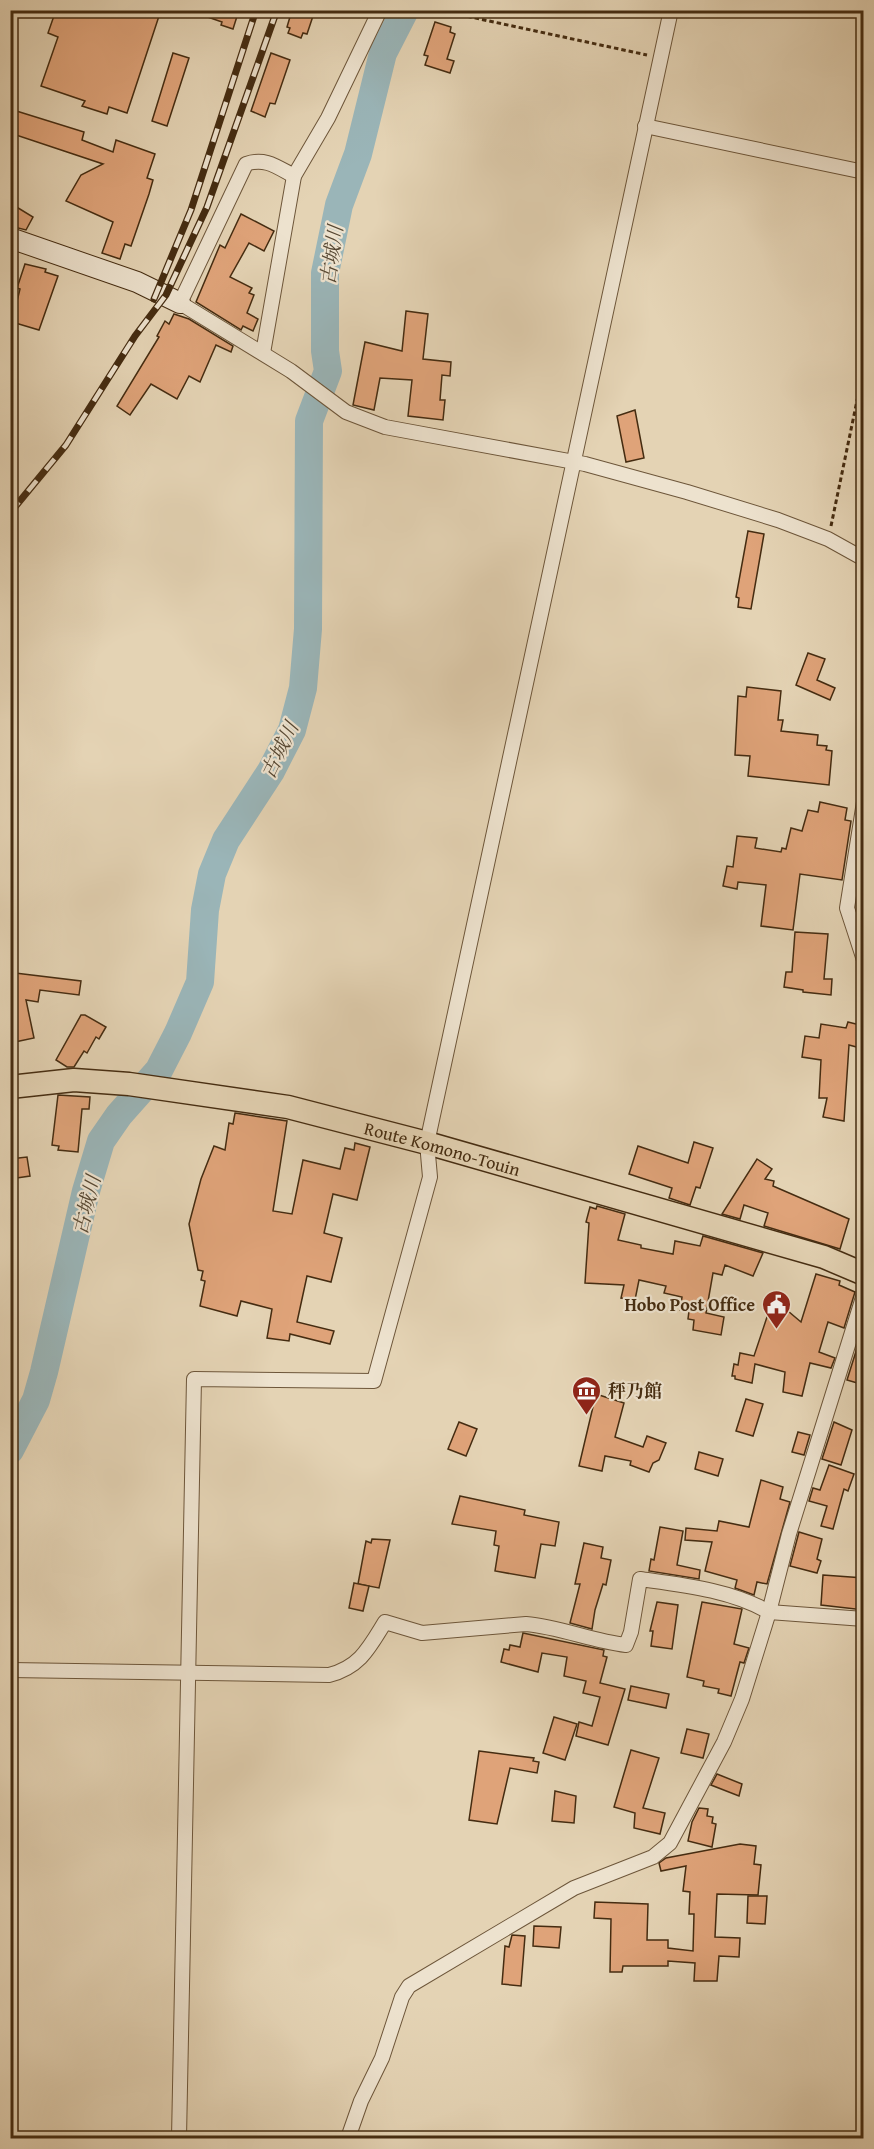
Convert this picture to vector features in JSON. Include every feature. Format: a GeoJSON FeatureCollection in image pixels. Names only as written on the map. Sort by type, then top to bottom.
{"type":"FeatureCollection","features":[{"type":"Feature","properties":{"kind":"main road"},"geometry":{"type":"LineString","coordinates":[[10,238],[137,282],[180,303]]}},
{"type":"Feature","properties":{"kind":"main road","name":"Route Komono-Touin"},"geometry":{"type":"LineString","coordinates":[[10,1087],[74,1080],[129,1084],[288,1107],[427,1143],[824,1257],[864,1274]]}},
{"type":"Feature","properties":{"kind":"street"},"geometry":{"type":"LineString","coordinates":[[263,353],[294,176],[328,118],[380,10]]}},
{"type":"Feature","properties":{"kind":"street"},"geometry":{"type":"LineString","coordinates":[[179,2139],[194,1379],[374,1381],[430,1177],[427,1143],[671,10]]}},
{"type":"Feature","properties":{"kind":"street"},"geometry":{"type":"LineString","coordinates":[[645,126],[864,172]]}},
{"type":"Feature","properties":{"kind":"street"},"geometry":{"type":"LineString","coordinates":[[294,176],[266,162],[257,160],[246,164],[180,303],[263,353],[346,412],[385,427],[575,463],[687,492],[778,520],[828,539],[864,559]]}},
{"type":"Feature","properties":{"kind":"street"},"geometry":{"type":"LineString","coordinates":[[864,802],[847,908],[864,960]]}},
{"type":"Feature","properties":{"kind":"street"},"geometry":{"type":"LineString","coordinates":[[348,2139],[361,2101],[382,2058],[402,1996],[410,1986],[574,1888],[653,1857],[670,1843],[724,1742],[742,1699],[769,1612],[789,1534],[864,1294]]}},
{"type":"Feature","properties":{"kind":"street"},"geometry":{"type":"LineString","coordinates":[[10,1670],[329,1675],[347,1670],[364,1656],[385,1622],[422,1634],[526,1624],[543,1625],[601,1642],[626,1645],[631,1632],[640,1579],[698,1587],[758,1605],[769,1612],[864,1618]]}},
{"type":"Feature","properties":{"kind":"path"},"geometry":{"type":"LineString","coordinates":[[438,10],[660,58]]}},
{"type":"Feature","properties":{"kind":"path"},"geometry":{"type":"LineString","coordinates":[[828,539],[864,368]]}},
{"type":"Feature","properties":{"kind":"path"},"geometry":{"type":"LineString","coordinates":[[856,405],[864,407]]}},
{"type":"Feature","properties":{"kind":"building"},"geometry":{"type":"Polygon","coordinates":[[[56,10],[161,10],[127,113],[109,107],[107,114],[82,106],[85,101],[41,86],[58,37],[48,33],[56,10]]]}},
{"type":"Feature","properties":{"kind":"building"},"geometry":{"type":"Polygon","coordinates":[[[196,10],[239,10],[233,29],[221,25],[222,22],[196,13],[196,10]]]}},
{"type":"Feature","properties":{"kind":"building"},"geometry":{"type":"Polygon","coordinates":[[[292,10],[315,10],[307,34],[303,33],[301,38],[288,33],[290,28],[287,27],[292,10]]]}},
{"type":"Feature","properties":{"kind":"building"},"geometry":{"type":"Polygon","coordinates":[[[435,22],[451,27],[450,32],[455,34],[447,59],[454,61],[450,73],[425,65],[428,56],[424,55],[435,22]]]}},
{"type":"Feature","properties":{"kind":"building"},"geometry":{"type":"Polygon","coordinates":[[[173,53],[189,58],[167,126],[152,121],[173,53]]]}},
{"type":"Feature","properties":{"kind":"building"},"geometry":{"type":"Polygon","coordinates":[[[271,53],[290,60],[275,104],[270,103],[265,117],[251,111],[271,53]]]}},
{"type":"Feature","properties":{"kind":"building"},"geometry":{"type":"Polygon","coordinates":[[[10,109],[84,132],[82,140],[113,152],[116,140],[155,154],[147,178],[153,180],[149,194],[131,246],[125,244],[120,259],[102,253],[113,222],[66,201],[81,175],[103,164],[10,133],[10,109]]]}},
{"type":"Feature","properties":{"kind":"building"},"geometry":{"type":"Polygon","coordinates":[[[10,203],[33,217],[26,230],[10,226],[10,203]]]}},
{"type":"Feature","properties":{"kind":"building"},"geometry":{"type":"Polygon","coordinates":[[[241,214],[274,231],[264,251],[249,243],[230,277],[252,288],[249,293],[254,295],[247,313],[258,319],[253,331],[243,326],[241,330],[196,302],[220,245],[225,248],[241,214]]]}},
{"type":"Feature","properties":{"kind":"building"},"geometry":{"type":"Polygon","coordinates":[[[25,264],[46,269],[45,272],[58,276],[39,330],[12,322],[20,289],[17,288],[25,264]]]}},
{"type":"Feature","properties":{"kind":"building"},"geometry":{"type":"Polygon","coordinates":[[[406,311],[428,314],[423,359],[451,362],[450,376],[442,375],[440,400],[445,400],[443,420],[408,416],[412,380],[380,378],[374,410],[353,405],[365,342],[402,351],[406,311]]]}},
{"type":"Feature","properties":{"kind":"building"},"geometry":{"type":"Polygon","coordinates":[[[174,314],[189,319],[233,346],[231,352],[216,345],[200,382],[189,376],[177,399],[151,384],[130,415],[117,406],[159,337],[157,336],[165,321],[169,324],[174,314]]]}},
{"type":"Feature","properties":{"kind":"building"},"geometry":{"type":"Polygon","coordinates":[[[635,410],[644,458],[626,462],[617,416],[635,410]]]}},
{"type":"Feature","properties":{"kind":"building"},"geometry":{"type":"Polygon","coordinates":[[[748,531],[764,534],[751,609],[738,607],[739,598],[736,597],[748,531]]]}},
{"type":"Feature","properties":{"kind":"building"},"geometry":{"type":"Polygon","coordinates":[[[808,653],[825,659],[817,680],[835,688],[830,700],[796,685],[808,653]]]}},
{"type":"Feature","properties":{"kind":"building"},"geometry":{"type":"Polygon","coordinates":[[[747,687],[781,691],[778,720],[783,720],[781,731],[818,735],[817,745],[827,746],[826,750],[832,751],[829,785],[748,776],[750,756],[735,755],[738,696],[746,697],[747,687]]]}},
{"type":"Feature","properties":{"kind":"building"},"geometry":{"type":"Polygon","coordinates":[[[820,802],[847,808],[845,820],[851,821],[842,880],[800,874],[793,930],[761,926],[766,885],[738,882],[737,889],[723,886],[727,866],[733,867],[737,836],[757,838],[755,848],[781,852],[782,848],[786,849],[791,828],[802,831],[808,810],[818,812],[820,802]]]}},
{"type":"Feature","properties":{"kind":"building"},"geometry":{"type":"Polygon","coordinates":[[[795,932],[828,934],[824,979],[832,979],[831,995],[784,987],[786,972],[792,972],[795,932]]]}},
{"type":"Feature","properties":{"kind":"building"},"geometry":{"type":"Polygon","coordinates":[[[10,974],[81,981],[79,995],[40,990],[38,1002],[26,1000],[34,1038],[10,1043],[10,974]]]}},
{"type":"Feature","properties":{"kind":"building"},"geometry":{"type":"Polygon","coordinates":[[[81,1015],[106,1027],[99,1039],[96,1037],[87,1053],[84,1051],[74,1067],[67,1067],[56,1060],[81,1015]]]}},
{"type":"Feature","properties":{"kind":"building"},"geometry":{"type":"Polygon","coordinates":[[[848,1022],[864,1026],[864,1049],[849,1045],[844,1121],[823,1117],[827,1098],[819,1098],[821,1060],[802,1057],[805,1036],[819,1038],[821,1024],[846,1028],[848,1022]]]}},
{"type":"Feature","properties":{"kind":"building"},"geometry":{"type":"Polygon","coordinates":[[[58,1095],[90,1097],[89,1109],[82,1109],[78,1152],[58,1150],[59,1146],[52,1145],[58,1095]]]}},
{"type":"Feature","properties":{"kind":"building"},"geometry":{"type":"Polygon","coordinates":[[[235,1113],[287,1121],[273,1211],[292,1214],[303,1160],[340,1169],[345,1148],[354,1150],[355,1143],[370,1147],[357,1200],[333,1194],[324,1233],[342,1238],[331,1282],[307,1276],[297,1322],[334,1331],[330,1344],[290,1334],[289,1341],[267,1338],[272,1309],[241,1301],[237,1316],[200,1306],[205,1281],[201,1280],[203,1271],[198,1270],[189,1224],[201,1179],[214,1146],[225,1150],[229,1123],[233,1124],[235,1113]]]}},
{"type":"Feature","properties":{"kind":"building"},"geometry":{"type":"Polygon","coordinates":[[[694,1142],[713,1148],[700,1188],[696,1187],[690,1205],[669,1198],[672,1188],[629,1174],[638,1146],[688,1163],[694,1142]]]}},
{"type":"Feature","properties":{"kind":"building"},"geometry":{"type":"Polygon","coordinates":[[[27,1157],[30,1176],[10,1179],[10,1159],[27,1157]]]}},
{"type":"Feature","properties":{"kind":"building"},"geometry":{"type":"Polygon","coordinates":[[[757,1159],[772,1169],[765,1179],[774,1181],[773,1186],[849,1219],[840,1249],[764,1226],[768,1213],[744,1205],[740,1219],[722,1214],[757,1159]]]}},
{"type":"Feature","properties":{"kind":"building"},"geometry":{"type":"Polygon","coordinates":[[[597,1206],[625,1214],[618,1240],[641,1245],[641,1248],[673,1254],[675,1241],[700,1246],[703,1236],[763,1253],[753,1276],[725,1265],[722,1275],[713,1273],[706,1313],[724,1317],[721,1335],[693,1330],[694,1320],[688,1319],[689,1311],[680,1310],[682,1297],[664,1293],[666,1286],[639,1280],[635,1300],[621,1298],[624,1285],[585,1283],[589,1223],[586,1222],[590,1207],[596,1209],[597,1206]]]}},
{"type":"Feature","properties":{"kind":"building"},"geometry":{"type":"Polygon","coordinates":[[[816,1274],[840,1281],[839,1285],[855,1292],[844,1328],[828,1322],[819,1352],[835,1358],[831,1368],[810,1363],[802,1396],[783,1392],[785,1372],[755,1364],[752,1383],[735,1379],[735,1376],[732,1376],[734,1364],[738,1365],[740,1353],[754,1356],[767,1317],[777,1320],[782,1306],[801,1322],[816,1274]]]}},
{"type":"Feature","properties":{"kind":"building"},"geometry":{"type":"Polygon","coordinates":[[[864,1326],[864,1385],[847,1380],[864,1326]]]}},
{"type":"Feature","properties":{"kind":"building"},"geometry":{"type":"Polygon","coordinates":[[[596,1394],[624,1403],[615,1437],[643,1447],[647,1436],[666,1443],[659,1460],[653,1463],[649,1472],[630,1465],[631,1461],[605,1456],[602,1471],[579,1466],[596,1394]]]}},
{"type":"Feature","properties":{"kind":"building"},"geometry":{"type":"Polygon","coordinates":[[[746,1399],[763,1404],[753,1436],[736,1431],[746,1399]]]}},
{"type":"Feature","properties":{"kind":"building"},"geometry":{"type":"Polygon","coordinates":[[[459,1422],[477,1429],[466,1456],[448,1449],[459,1422]]]}},
{"type":"Feature","properties":{"kind":"building"},"geometry":{"type":"Polygon","coordinates":[[[834,1422],[852,1430],[841,1465],[822,1459],[834,1422]]]}},
{"type":"Feature","properties":{"kind":"building"},"geometry":{"type":"Polygon","coordinates":[[[798,1432],[810,1435],[804,1455],[792,1452],[798,1432]]]}},
{"type":"Feature","properties":{"kind":"building"},"geometry":{"type":"Polygon","coordinates":[[[699,1452],[723,1459],[718,1476],[695,1469],[699,1452]]]}},
{"type":"Feature","properties":{"kind":"building"},"geometry":{"type":"Polygon","coordinates":[[[829,1465],[854,1474],[848,1491],[844,1489],[833,1529],[821,1526],[827,1506],[809,1501],[813,1488],[820,1490],[829,1465]]]}},
{"type":"Feature","properties":{"kind":"building"},"geometry":{"type":"Polygon","coordinates":[[[761,1480],[783,1487],[780,1499],[790,1502],[767,1584],[757,1582],[754,1595],[735,1588],[737,1580],[705,1571],[712,1542],[685,1540],[686,1528],[717,1531],[719,1521],[749,1527],[761,1480]]]}},
{"type":"Feature","properties":{"kind":"building"},"geometry":{"type":"Polygon","coordinates":[[[460,1496],[525,1510],[524,1515],[559,1522],[555,1546],[541,1544],[535,1578],[495,1571],[499,1546],[494,1545],[496,1531],[452,1524],[460,1496]]]}},
{"type":"Feature","properties":{"kind":"building"},"geometry":{"type":"Polygon","coordinates":[[[660,1527],[683,1531],[677,1565],[700,1570],[699,1579],[649,1571],[651,1559],[654,1560],[660,1527]]]}},
{"type":"Feature","properties":{"kind":"building"},"geometry":{"type":"Polygon","coordinates":[[[799,1532],[822,1539],[817,1559],[821,1561],[817,1573],[790,1566],[799,1532]]]}},
{"type":"Feature","properties":{"kind":"building"},"geometry":{"type":"Polygon","coordinates":[[[372,1539],[390,1540],[379,1588],[358,1584],[366,1541],[371,1543],[372,1539]]]}},
{"type":"Feature","properties":{"kind":"building"},"geometry":{"type":"Polygon","coordinates":[[[584,1543],[603,1547],[601,1558],[611,1560],[606,1585],[603,1584],[595,1610],[592,1629],[570,1623],[580,1584],[575,1584],[584,1543]]]}},
{"type":"Feature","properties":{"kind":"building"},"geometry":{"type":"Polygon","coordinates":[[[823,1575],[864,1578],[864,1610],[821,1605],[823,1575]]]}},
{"type":"Feature","properties":{"kind":"building"},"geometry":{"type":"Polygon","coordinates":[[[354,1583],[369,1586],[363,1611],[349,1608],[354,1583]]]}},
{"type":"Feature","properties":{"kind":"building"},"geometry":{"type":"Polygon","coordinates":[[[657,1602],[678,1605],[672,1649],[651,1646],[653,1631],[650,1631],[657,1602]]]}},
{"type":"Feature","properties":{"kind":"building"},"geometry":{"type":"Polygon","coordinates":[[[702,1602],[742,1609],[734,1644],[749,1648],[744,1663],[740,1662],[731,1696],[718,1693],[719,1689],[703,1686],[704,1681],[687,1677],[702,1602]]]}},
{"type":"Feature","properties":{"kind":"building"},"geometry":{"type":"Polygon","coordinates":[[[523,1633],[604,1650],[603,1656],[607,1657],[600,1683],[625,1689],[608,1745],[576,1736],[579,1722],[592,1726],[600,1697],[583,1693],[586,1681],[564,1676],[567,1657],[542,1653],[538,1672],[501,1662],[504,1649],[509,1650],[510,1645],[520,1647],[523,1633]]]}},
{"type":"Feature","properties":{"kind":"building"},"geometry":{"type":"Polygon","coordinates":[[[631,1686],[669,1694],[666,1708],[628,1700],[631,1686]]]}},
{"type":"Feature","properties":{"kind":"building"},"geometry":{"type":"Polygon","coordinates":[[[554,1717],[577,1724],[565,1760],[543,1753],[554,1717]]]}},
{"type":"Feature","properties":{"kind":"building"},"geometry":{"type":"Polygon","coordinates":[[[687,1729],[709,1734],[703,1758],[681,1753],[687,1729]]]}},
{"type":"Feature","properties":{"kind":"building"},"geometry":{"type":"Polygon","coordinates":[[[631,1750],[659,1758],[643,1808],[665,1813],[660,1834],[634,1828],[635,1813],[614,1807],[631,1750]]]}},
{"type":"Feature","properties":{"kind":"building"},"geometry":{"type":"Polygon","coordinates":[[[479,1751],[534,1758],[533,1761],[539,1762],[537,1773],[510,1768],[497,1824],[469,1820],[479,1751]]]}},
{"type":"Feature","properties":{"kind":"building"},"geometry":{"type":"Polygon","coordinates":[[[717,1774],[742,1784],[739,1796],[711,1785],[717,1774]]]}},
{"type":"Feature","properties":{"kind":"building"},"geometry":{"type":"Polygon","coordinates":[[[555,1791],[576,1796],[574,1823],[552,1821],[555,1791]]]}},
{"type":"Feature","properties":{"kind":"building"},"geometry":{"type":"Polygon","coordinates":[[[699,1808],[708,1809],[707,1816],[713,1817],[712,1823],[716,1824],[712,1847],[688,1841],[692,1822],[699,1808]]]}},
{"type":"Feature","properties":{"kind":"building"},"geometry":{"type":"Polygon","coordinates":[[[740,1844],[756,1846],[754,1864],[761,1865],[758,1895],[717,1894],[715,1937],[740,1938],[739,1957],[719,1956],[717,1981],[694,1981],[695,1963],[668,1961],[668,1966],[623,1966],[622,1972],[610,1972],[611,1919],[594,1918],[595,1902],[648,1904],[647,1940],[668,1940],[668,1948],[693,1951],[694,1914],[689,1914],[690,1892],[683,1891],[686,1866],[661,1871],[659,1863],[666,1858],[740,1844]]]}},
{"type":"Feature","properties":{"kind":"building"},"geometry":{"type":"Polygon","coordinates":[[[748,1896],[767,1896],[765,1924],[747,1923],[748,1896]]]}},
{"type":"Feature","properties":{"kind":"building"},"geometry":{"type":"Polygon","coordinates":[[[534,1926],[561,1927],[559,1948],[533,1946],[534,1926]]]}},
{"type":"Feature","properties":{"kind":"building"},"geometry":{"type":"Polygon","coordinates":[[[512,1935],[525,1936],[521,1986],[502,1984],[505,1946],[509,1947],[512,1935]]]}},
{"type":"Feature","properties":{"kind":"waterway","name":"古城川"},"geometry":{"type":"LineString","coordinates":[[10,1450],[36,1400],[86,1191],[101,1141],[119,1115],[159,1070],[178,1033],[200,982],[205,910],[212,874],[226,840],[271,771],[292,730],[303,688],[308,629],[309,421],[328,371],[325,351],[325,273],[339,205],[358,154],[383,53],[405,10]]}},
{"type":"Feature","properties":{"kind":"railway"},"geometry":{"type":"LineString","coordinates":[[154,299],[191,210],[256,10]]}},
{"type":"Feature","properties":{"kind":"railway"},"geometry":{"type":"LineString","coordinates":[[10,513],[66,445],[135,336],[166,295],[207,207],[277,10]]}},
{"type":"Feature","properties":{"kind":"place","name":"Hobo Post Office"},"geometry":{"type":"Point","coordinates":[776,1330]}},
{"type":"Feature","properties":{"kind":"place","name":"秤乃館"},"geometry":{"type":"Point","coordinates":[587,1416]}}]}
